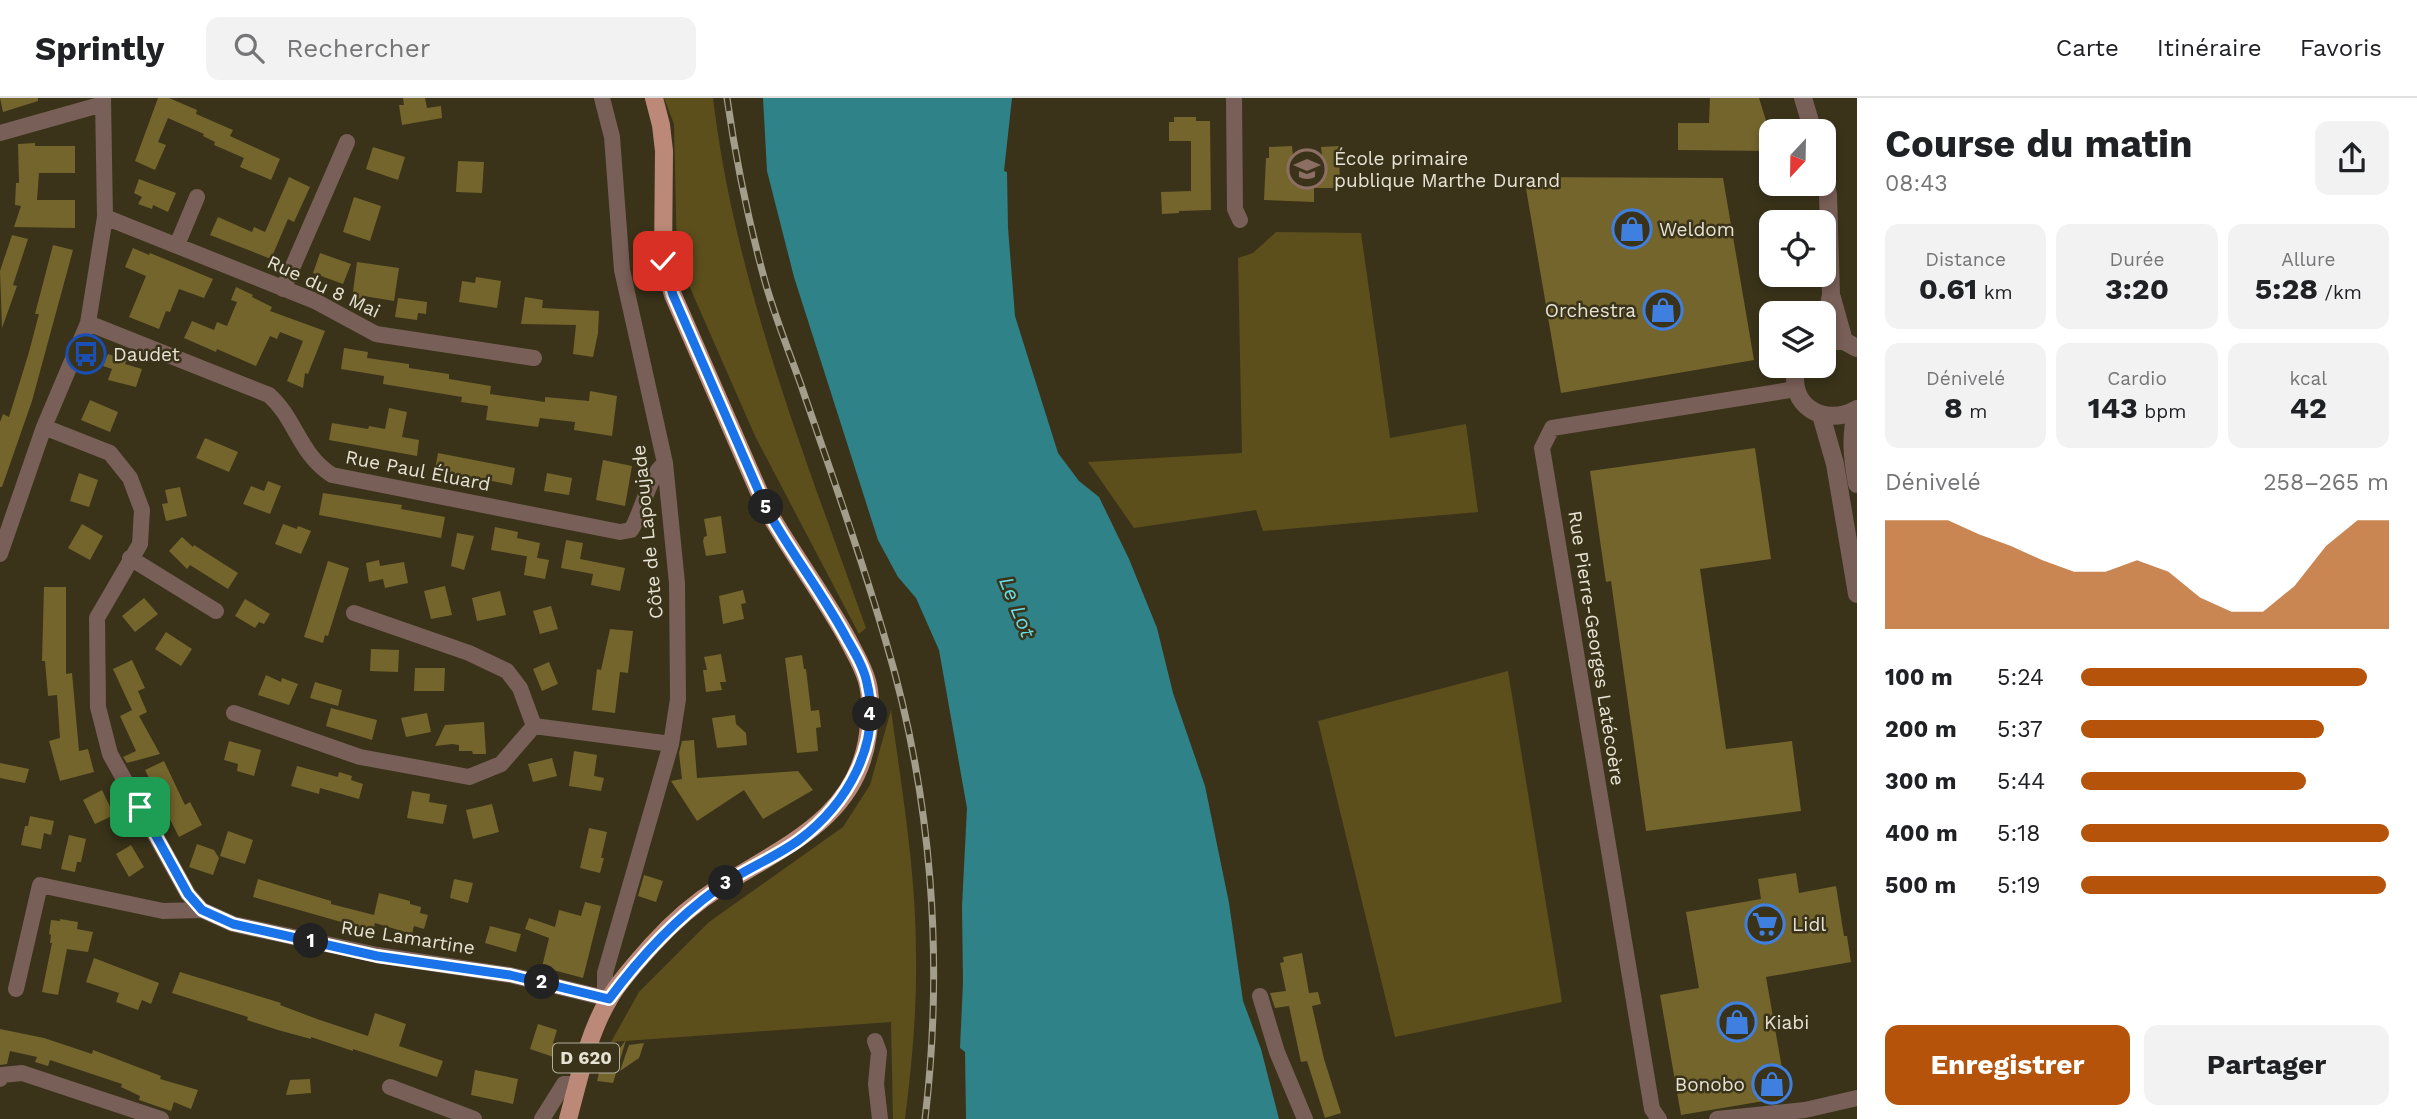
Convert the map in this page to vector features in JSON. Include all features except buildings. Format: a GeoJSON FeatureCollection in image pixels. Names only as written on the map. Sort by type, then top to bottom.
{"type":"FeatureCollection","features":[{"type":"Feature","properties":{"kind":"main road","name":"D 620"},"geometry":{"type":"LineString","coordinates":[[568,1119],[595,1028],[609,999],[654,942],[687,912],[718,888],[799,840],[836,806],[856,775],[866,747],[871,710],[867,682],[854,652],[829,606],[783,539],[766,508],[673,295],[663,261],[664,151],[654,98]]}},
{"type":"Feature","properties":{"kind":"street","name":"Côte de Lapoujade"},"geometry":{"type":"LineString","coordinates":[[602,98],[612,137],[622,270],[665,463],[677,583],[678,699],[671,744],[605,973],[609,999]]}},
{"type":"Feature","properties":{"kind":"street"},"geometry":{"type":"LineString","coordinates":[[1234,98],[1235,209],[1240,220]]}},
{"type":"Feature","properties":{"kind":"street"},"geometry":{"type":"LineString","coordinates":[[1804,98],[1810,119]]}},
{"type":"Feature","properties":{"kind":"street"},"geometry":{"type":"LineString","coordinates":[[0,133],[103,101],[105,216],[88,323],[44,428],[0,554]]}},
{"type":"Feature","properties":{"kind":"street"},"geometry":{"type":"LineString","coordinates":[[284,289],[347,142]]}},
{"type":"Feature","properties":{"kind":"street"},"geometry":{"type":"LineString","coordinates":[[1828,196],[1829,301]]}},
{"type":"Feature","properties":{"kind":"street"},"geometry":{"type":"LineString","coordinates":[[177,246],[197,197]]}},
{"type":"Feature","properties":{"kind":"street","name":"Rue du 8 Mai"},"geometry":{"type":"LineString","coordinates":[[105,216],[315,302],[376,334],[534,358]]}},
{"type":"Feature","properties":{"kind":"street"},"geometry":{"type":"LineString","coordinates":[[1830,295],[1851,344]]}},
{"type":"Feature","properties":{"kind":"street","name":"Rue Paul Éluard"},"geometry":{"type":"LineString","coordinates":[[88,323],[269,395],[281,406],[307,453],[318,466],[332,475],[620,532],[631,530],[639,518],[657,469],[665,463]]}},
{"type":"Feature","properties":{"kind":"street"},"geometry":{"type":"LineString","coordinates":[[1794,378],[1805,405],[1821,415],[1840,416],[1857,409]]}},
{"type":"Feature","properties":{"kind":"street","name":"Rue Pierre-Georges Latécoère"},"geometry":{"type":"LineString","coordinates":[[1659,1119],[1652,1109],[1542,448],[1552,428],[1796,388]]}},
{"type":"Feature","properties":{"kind":"street"},"geometry":{"type":"LineString","coordinates":[[1857,409],[1851,429],[1857,484]]}},
{"type":"Feature","properties":{"kind":"street"},"geometry":{"type":"LineString","coordinates":[[1821,415],[1835,464],[1857,594]]}},
{"type":"Feature","properties":{"kind":"street"},"geometry":{"type":"LineString","coordinates":[[44,428],[110,453],[130,478],[142,510],[140,544],[97,618],[97,707],[110,754],[188,894],[202,910]]}},
{"type":"Feature","properties":{"kind":"street"},"geometry":{"type":"LineString","coordinates":[[131,558],[216,611]]}},
{"type":"Feature","properties":{"kind":"street"},"geometry":{"type":"LineString","coordinates":[[354,613],[469,653],[507,671],[520,688],[534,726]]}},
{"type":"Feature","properties":{"kind":"street"},"geometry":{"type":"LineString","coordinates":[[234,713],[360,757],[469,777],[502,764],[534,726]]}},
{"type":"Feature","properties":{"kind":"street"},"geometry":{"type":"LineString","coordinates":[[534,726],[671,744]]}},
{"type":"Feature","properties":{"kind":"street"},"geometry":{"type":"LineString","coordinates":[[16,989],[40,885],[163,911],[202,910]]}},
{"type":"Feature","properties":{"kind":"street","name":"Rue Lamartine"},"geometry":{"type":"LineString","coordinates":[[202,910],[233,924],[377,956],[510,975],[609,999]]}},
{"type":"Feature","properties":{"kind":"street"},"geometry":{"type":"LineString","coordinates":[[1260,996],[1277,1052],[1305,1119]]}},
{"type":"Feature","properties":{"kind":"street"},"geometry":{"type":"LineString","coordinates":[[875,1041],[879,1052],[876,1084],[880,1119]]}},
{"type":"Feature","properties":{"kind":"street"},"geometry":{"type":"LineString","coordinates":[[0,1079],[2,1075],[22,1073],[161,1119]]}},
{"type":"Feature","properties":{"kind":"street"},"geometry":{"type":"LineString","coordinates":[[542,1119],[564,1084],[578,1084]]}},
{"type":"Feature","properties":{"kind":"street"},"geometry":{"type":"LineString","coordinates":[[390,1087],[474,1119]]}},
{"type":"Feature","properties":{"kind":"street"},"geometry":{"type":"LineString","coordinates":[[1717,1119],[1805,1110],[1857,1098]]}},
{"type":"Feature","properties":{"kind":"shaded area"},"geometry":{"type":"Polygon","coordinates":[[[664,98],[713,98],[737,234],[755,301],[796,432],[866,628],[859,634],[755,436],[677,258],[674,124],[664,98]]]}},
{"type":"Feature","properties":{"kind":"shaded area"},"geometry":{"type":"Polygon","coordinates":[[[1276,232],[1361,233],[1390,438],[1466,424],[1478,512],[1263,531],[1256,510],[1134,528],[1088,462],[1242,453],[1238,258],[1253,253],[1276,232]]]}},
{"type":"Feature","properties":{"kind":"shaded area"},"geometry":{"type":"Polygon","coordinates":[[[1508,671],[1562,1002],[1395,1037],[1318,721],[1508,671]]]}},
{"type":"Feature","properties":{"kind":"shaded area"},"geometry":{"type":"Polygon","coordinates":[[[891,710],[914,893],[915,1016],[905,1119],[893,1119],[891,1022],[611,1042],[639,992],[709,922],[843,827],[870,785],[891,710]]]}},
{"type":"Feature","properties":{"kind":"water","name":"Le Lot"},"geometry":{"type":"Polygon","coordinates":[[[763,98],[1012,98],[1004,171],[1007,172],[1008,228],[1015,316],[1058,453],[1079,481],[1099,497],[1129,559],[1157,628],[1173,693],[1205,786],[1229,903],[1243,1001],[1261,1049],[1279,1119],[966,1119],[965,1052],[960,1048],[962,906],[967,808],[939,650],[916,598],[898,577],[878,540],[794,277],[767,171],[763,98]]]}},
{"type":"Feature","properties":{"kind":"railway"},"geometry":{"type":"LineString","coordinates":[[727,98],[734,145],[766,285],[866,577],[902,700],[914,759],[924,819],[933,939],[931,1059],[925,1119]]}},
{"type":"Feature","properties":{"kind":"place","name":"École primaire publique Marthe Durand"},"geometry":{"type":"Point","coordinates":[1307,169]}},
{"type":"Feature","properties":{"kind":"place","name":"Weldom"},"geometry":{"type":"Point","coordinates":[1632,229]}},
{"type":"Feature","properties":{"kind":"place","name":"Orchestra"},"geometry":{"type":"Point","coordinates":[1663,310]}},
{"type":"Feature","properties":{"kind":"place","name":"Daudet"},"geometry":{"type":"Point","coordinates":[86,354]}},
{"type":"Feature","properties":{"kind":"place","name":"Lidl"},"geometry":{"type":"Point","coordinates":[1765,924]}},
{"type":"Feature","properties":{"kind":"place","name":"Kiabi"},"geometry":{"type":"Point","coordinates":[1737,1022]}},
{"type":"Feature","properties":{"kind":"place","name":"Bonobo"},"geometry":{"type":"Point","coordinates":[1772,1084]}},
{"type":"Feature","properties":{"kind":"route"},"geometry":{"type":"LineString","coordinates":[[140,807],[188,894],[202,910],[233,924],[377,956],[510,975],[609,999],[654,942],[687,912],[718,888],[799,840],[836,806],[856,775],[866,747],[871,710],[867,682],[829,606],[783,539],[766,508],[673,295],[663,261]]}}]}
